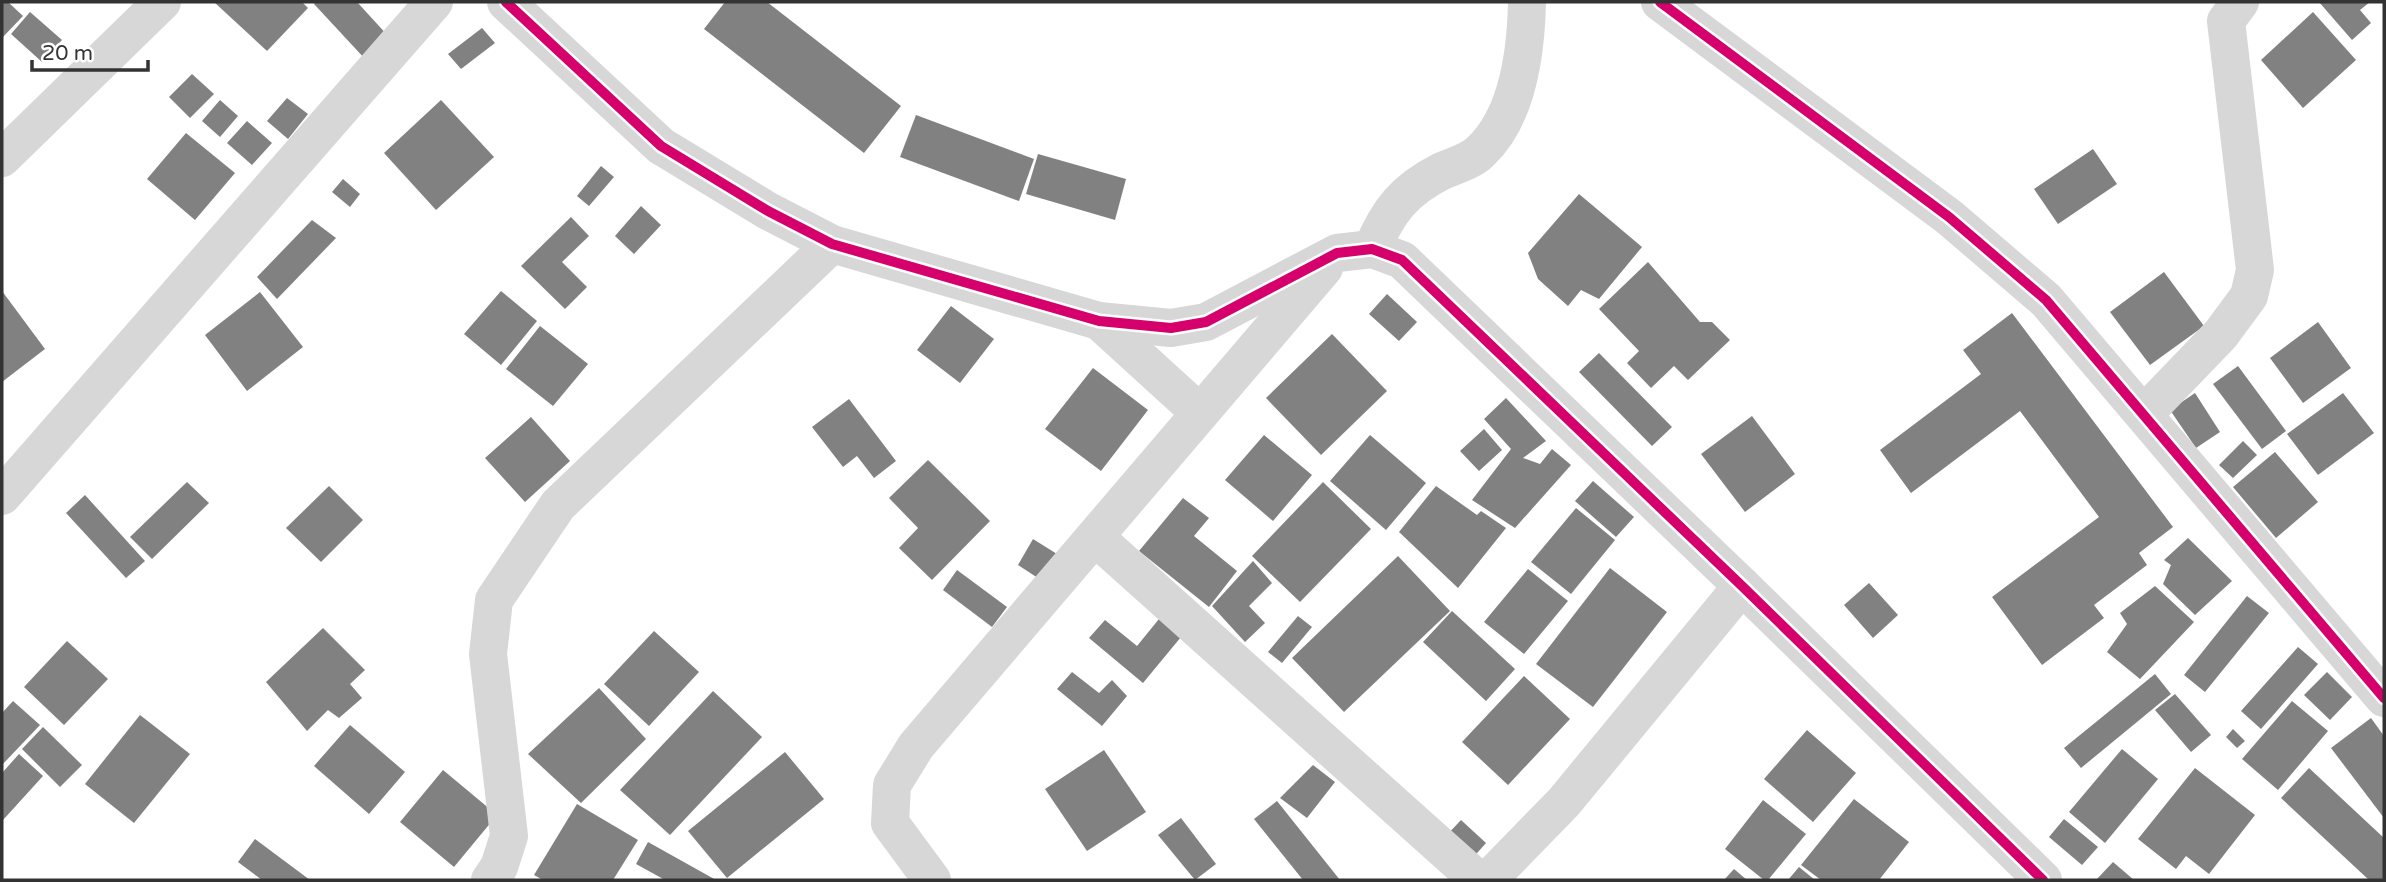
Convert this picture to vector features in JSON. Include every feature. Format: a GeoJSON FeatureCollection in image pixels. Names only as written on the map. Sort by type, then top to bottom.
{"type":"FeatureCollection","features":[{"type":"Feature","properties":{"kind":"street"},"geometry":{"type":"LineString","coordinates":[[2,158],[162,2]]}},
{"type":"Feature","properties":{"kind":"street"},"geometry":{"type":"LineString","coordinates":[[2,496],[434,2]]}},
{"type":"Feature","properties":{"kind":"street"},"geometry":{"type":"LineString","coordinates":[[506,2],[661,146],[768,211],[832,244],[1099,321],[1171,328],[1206,323],[1354,251],[1402,260],[1742,586],[2023,873]]}},
{"type":"Feature","properties":{"kind":"street"},"geometry":{"type":"LineString","coordinates":[[932,880],[890,823],[892,785],[916,746],[1200,413],[1403,197],[1436,174],[1479,153],[1504,123],[1526,44],[1527,2]]}},
{"type":"Feature","properties":{"kind":"street"},"geometry":{"type":"LineString","coordinates":[[1660,2],[1949,217],[2046,300],[2145,413],[2384,698]]}},
{"type":"Feature","properties":{"kind":"street"},"geometry":{"type":"LineString","coordinates":[[2145,413],[2221,334],[2249,296],[2255,270],[2227,20],[2240,2]]}},
{"type":"Feature","properties":{"kind":"street"},"geometry":{"type":"LineString","coordinates":[[490,880],[499,867],[509,836],[488,654],[494,600],[558,505],[832,244]]}},
{"type":"Feature","properties":{"kind":"street"},"geometry":{"type":"LineString","coordinates":[[1099,321],[1200,413]]}},
{"type":"Feature","properties":{"kind":"street"},"geometry":{"type":"LineString","coordinates":[[1095,537],[1478,880]]}},
{"type":"Feature","properties":{"kind":"street"},"geometry":{"type":"LineString","coordinates":[[1488,880],[1564,802],[1742,586]]}},
{"type":"Feature","properties":{"kind":"building"},"geometry":{"type":"Polygon","coordinates":[[[2,2],[8,2],[23,16],[2,38],[2,2]]]}},
{"type":"Feature","properties":{"kind":"building"},"geometry":{"type":"Polygon","coordinates":[[[214,2],[302,2],[308,8],[267,51],[214,2]]]}},
{"type":"Feature","properties":{"kind":"building"},"geometry":{"type":"Polygon","coordinates":[[[357,2],[390,38],[366,60],[314,4],[357,2]]]}},
{"type":"Feature","properties":{"kind":"building"},"geometry":{"type":"Polygon","coordinates":[[[725,2],[767,2],[901,106],[864,153],[704,29],[725,2]]]}},
{"type":"Feature","properties":{"kind":"building"},"geometry":{"type":"Polygon","coordinates":[[[2319,2],[2370,2],[2360,10],[2371,23],[2352,40],[2319,2]]]}},
{"type":"Feature","properties":{"kind":"building"},"geometry":{"type":"Polygon","coordinates":[[[30,12],[62,40],[42,62],[11,34],[30,12]]]}},
{"type":"Feature","properties":{"kind":"building"},"geometry":{"type":"Polygon","coordinates":[[[2313,12],[2356,60],[2303,108],[2261,60],[2313,12]]]}},
{"type":"Feature","properties":{"kind":"building"},"geometry":{"type":"Polygon","coordinates":[[[482,28],[495,43],[461,69],[448,54],[482,28]]]}},
{"type":"Feature","properties":{"kind":"building"},"geometry":{"type":"Polygon","coordinates":[[[192,74],[214,94],[190,118],[169,97],[192,74]]]}},
{"type":"Feature","properties":{"kind":"building"},"geometry":{"type":"Polygon","coordinates":[[[287,98],[308,114],[288,139],[267,121],[287,98]]]}},
{"type":"Feature","properties":{"kind":"building"},"geometry":{"type":"Polygon","coordinates":[[[220,100],[238,116],[220,137],[202,121],[220,100]]]}},
{"type":"Feature","properties":{"kind":"building"},"geometry":{"type":"Polygon","coordinates":[[[441,100],[494,157],[436,210],[384,153],[441,100]]]}},
{"type":"Feature","properties":{"kind":"building"},"geometry":{"type":"Polygon","coordinates":[[[916,115],[1034,159],[1019,201],[900,157],[916,115]]]}},
{"type":"Feature","properties":{"kind":"building"},"geometry":{"type":"Polygon","coordinates":[[[247,121],[272,143],[252,165],[227,143],[247,121]]]}},
{"type":"Feature","properties":{"kind":"building"},"geometry":{"type":"Polygon","coordinates":[[[186,133],[235,173],[195,220],[147,179],[186,133]]]}},
{"type":"Feature","properties":{"kind":"building"},"geometry":{"type":"Polygon","coordinates":[[[2093,149],[2117,184],[2058,224],[2034,189],[2093,149]]]}},
{"type":"Feature","properties":{"kind":"building"},"geometry":{"type":"Polygon","coordinates":[[[1038,154],[1126,179],[1115,220],[1026,194],[1038,154]]]}},
{"type":"Feature","properties":{"kind":"building"},"geometry":{"type":"Polygon","coordinates":[[[601,166],[614,177],[589,206],[577,196],[601,166]]]}},
{"type":"Feature","properties":{"kind":"building"},"geometry":{"type":"Polygon","coordinates":[[[343,179],[360,194],[350,207],[332,192],[343,179]]]}},
{"type":"Feature","properties":{"kind":"building"},"geometry":{"type":"Polygon","coordinates":[[[1579,194],[1642,247],[1599,299],[1581,290],[1568,306],[1538,279],[1528,253],[1579,194]]]}},
{"type":"Feature","properties":{"kind":"building"},"geometry":{"type":"Polygon","coordinates":[[[641,206],[661,225],[634,254],[615,236],[641,206]]]}},
{"type":"Feature","properties":{"kind":"building"},"geometry":{"type":"Polygon","coordinates":[[[571,217],[589,236],[562,262],[587,287],[565,309],[521,266],[571,217]]]}},
{"type":"Feature","properties":{"kind":"building"},"geometry":{"type":"Polygon","coordinates":[[[312,220],[336,238],[277,299],[257,277],[312,220]]]}},
{"type":"Feature","properties":{"kind":"building"},"geometry":{"type":"Polygon","coordinates":[[[1648,262],[1700,322],[1712,322],[1730,340],[1688,380],[1674,366],[1651,388],[1627,363],[1639,351],[1599,309],[1648,262]]]}},
{"type":"Feature","properties":{"kind":"building"},"geometry":{"type":"Polygon","coordinates":[[[2164,272],[2204,326],[2150,365],[2110,312],[2164,272]]]}},
{"type":"Feature","properties":{"kind":"building"},"geometry":{"type":"Polygon","coordinates":[[[2,291],[45,349],[2,382],[2,291]]]}},
{"type":"Feature","properties":{"kind":"building"},"geometry":{"type":"Polygon","coordinates":[[[501,291],[537,321],[501,365],[464,334],[501,291]]]}},
{"type":"Feature","properties":{"kind":"building"},"geometry":{"type":"Polygon","coordinates":[[[260,292],[303,347],[247,391],[205,335],[260,292]]]}},
{"type":"Feature","properties":{"kind":"building"},"geometry":{"type":"Polygon","coordinates":[[[1387,294],[1417,322],[1399,341],[1369,314],[1387,294]]]}},
{"type":"Feature","properties":{"kind":"building"},"geometry":{"type":"Polygon","coordinates":[[[951,306],[994,339],[960,383],[917,350],[951,306]]]}},
{"type":"Feature","properties":{"kind":"building"},"geometry":{"type":"Polygon","coordinates":[[[2012,313],[2173,527],[2139,553],[2147,565],[2094,605],[2104,618],[2042,665],[1992,597],[2099,517],[2020,411],[1911,493],[1880,450],[1981,374],[1963,350],[2012,313]]]}},
{"type":"Feature","properties":{"kind":"building"},"geometry":{"type":"Polygon","coordinates":[[[2318,322],[2351,368],[2303,403],[2270,358],[2318,322]]]}},
{"type":"Feature","properties":{"kind":"building"},"geometry":{"type":"Polygon","coordinates":[[[540,326],[588,364],[553,406],[506,369],[540,326]]]}},
{"type":"Feature","properties":{"kind":"building"},"geometry":{"type":"Polygon","coordinates":[[[1332,334],[1387,391],[1321,455],[1266,398],[1332,334]]]}},
{"type":"Feature","properties":{"kind":"building"},"geometry":{"type":"Polygon","coordinates":[[[1599,353],[1672,427],[1652,446],[1579,372],[1599,353]]]}},
{"type":"Feature","properties":{"kind":"building"},"geometry":{"type":"Polygon","coordinates":[[[2238,366],[2286,431],[2262,449],[2213,384],[2238,366]]]}},
{"type":"Feature","properties":{"kind":"building"},"geometry":{"type":"Polygon","coordinates":[[[1093,368],[1148,410],[1101,471],[1045,429],[1093,368]]]}},
{"type":"Feature","properties":{"kind":"building"},"geometry":{"type":"Polygon","coordinates":[[[2195,393],[2220,432],[2196,448],[2170,410],[2195,393]]]}},
{"type":"Feature","properties":{"kind":"building"},"geometry":{"type":"Polygon","coordinates":[[[2343,393],[2374,433],[2318,475],[2287,434],[2343,393]]]}},
{"type":"Feature","properties":{"kind":"building"},"geometry":{"type":"Polygon","coordinates":[[[1506,398],[1546,441],[1523,458],[1540,464],[1552,449],[1571,465],[1515,528],[1472,500],[1511,449],[1484,419],[1506,398]]]}},
{"type":"Feature","properties":{"kind":"building"},"geometry":{"type":"Polygon","coordinates":[[[849,399],[896,461],[874,478],[857,456],[843,467],[812,427],[849,399]]]}},
{"type":"Feature","properties":{"kind":"building"},"geometry":{"type":"Polygon","coordinates":[[[1752,416],[1795,474],[1745,512],[1701,454],[1752,416]]]}},
{"type":"Feature","properties":{"kind":"building"},"geometry":{"type":"Polygon","coordinates":[[[531,417],[570,461],[525,502],[485,458],[531,417]]]}},
{"type":"Feature","properties":{"kind":"building"},"geometry":{"type":"Polygon","coordinates":[[[1484,429],[1502,450],[1479,471],[1460,451],[1484,429]]]}},
{"type":"Feature","properties":{"kind":"building"},"geometry":{"type":"Polygon","coordinates":[[[1264,435],[1312,475],[1273,521],[1225,480],[1264,435]]]}},
{"type":"Feature","properties":{"kind":"building"},"geometry":{"type":"Polygon","coordinates":[[[1370,435],[1426,483],[1386,530],[1330,481],[1370,435]]]}},
{"type":"Feature","properties":{"kind":"building"},"geometry":{"type":"Polygon","coordinates":[[[2243,441],[2257,455],[2233,478],[2219,465],[2243,441]]]}},
{"type":"Feature","properties":{"kind":"building"},"geometry":{"type":"Polygon","coordinates":[[[2275,452],[2318,502],[2276,538],[2233,487],[2275,452]]]}},
{"type":"Feature","properties":{"kind":"building"},"geometry":{"type":"Polygon","coordinates":[[[928,460],[990,521],[932,580],[899,548],[918,528],[889,498],[928,460]]]}},
{"type":"Feature","properties":{"kind":"building"},"geometry":{"type":"Polygon","coordinates":[[[1593,481],[1634,517],[1616,537],[1575,501],[1593,481]]]}},
{"type":"Feature","properties":{"kind":"building"},"geometry":{"type":"Polygon","coordinates":[[[187,482],[209,503],[152,559],[130,537],[187,482]]]}},
{"type":"Feature","properties":{"kind":"building"},"geometry":{"type":"Polygon","coordinates":[[[1323,482],[1371,529],[1300,602],[1252,556],[1323,482]]]}},
{"type":"Feature","properties":{"kind":"building"},"geometry":{"type":"Polygon","coordinates":[[[329,486],[363,520],[321,562],[286,528],[329,486]]]}},
{"type":"Feature","properties":{"kind":"building"},"geometry":{"type":"Polygon","coordinates":[[[1436,486],[1477,515],[1481,511],[1506,528],[1458,588],[1399,532],[1436,486]]]}},
{"type":"Feature","properties":{"kind":"building"},"geometry":{"type":"Polygon","coordinates":[[[85,495],[145,561],[126,578],[66,513],[85,495]]]}},
{"type":"Feature","properties":{"kind":"building"},"geometry":{"type":"Polygon","coordinates":[[[1183,498],[1209,518],[1194,536],[1237,571],[1209,607],[1139,551],[1183,498]]]}},
{"type":"Feature","properties":{"kind":"building"},"geometry":{"type":"Polygon","coordinates":[[[1576,508],[1615,540],[1571,594],[1531,562],[1576,508]]]}},
{"type":"Feature","properties":{"kind":"building"},"geometry":{"type":"Polygon","coordinates":[[[2188,538],[2232,581],[2195,615],[2163,584],[2171,565],[2164,560],[2188,538]]]}},
{"type":"Feature","properties":{"kind":"building"},"geometry":{"type":"Polygon","coordinates":[[[1033,539],[1057,554],[1041,580],[1018,565],[1033,539]]]}},
{"type":"Feature","properties":{"kind":"building"},"geometry":{"type":"Polygon","coordinates":[[[1398,556],[1450,611],[1344,712],[1292,658],[1398,556]]]}},
{"type":"Feature","properties":{"kind":"building"},"geometry":{"type":"Polygon","coordinates":[[[1253,561],[1272,583],[1249,606],[1265,623],[1245,642],[1212,606],[1253,561]]]}},
{"type":"Feature","properties":{"kind":"building"},"geometry":{"type":"Polygon","coordinates":[[[1610,568],[1667,612],[1593,707],[1536,664],[1610,568]]]}},
{"type":"Feature","properties":{"kind":"building"},"geometry":{"type":"Polygon","coordinates":[[[1528,569],[1568,601],[1524,654],[1484,622],[1528,569]]]}},
{"type":"Feature","properties":{"kind":"building"},"geometry":{"type":"Polygon","coordinates":[[[957,570],[1007,607],[992,627],[943,590],[957,570]]]}},
{"type":"Feature","properties":{"kind":"building"},"geometry":{"type":"Polygon","coordinates":[[[1869,583],[1898,615],[1873,638],[1844,605],[1869,583]]]}},
{"type":"Feature","properties":{"kind":"building"},"geometry":{"type":"Polygon","coordinates":[[[2155,586],[2194,622],[2140,679],[2107,652],[2127,624],[2120,613],[2155,586]]]}},
{"type":"Feature","properties":{"kind":"building"},"geometry":{"type":"Polygon","coordinates":[[[2247,596],[2269,613],[2205,692],[2184,675],[2247,596]]]}},
{"type":"Feature","properties":{"kind":"building"},"geometry":{"type":"Polygon","coordinates":[[[1452,611],[1515,669],[1486,701],[1423,642],[1452,611]]]}},
{"type":"Feature","properties":{"kind":"building"},"geometry":{"type":"Polygon","coordinates":[[[1298,616],[1312,627],[1282,663],[1268,652],[1298,616]]]}},
{"type":"Feature","properties":{"kind":"building"},"geometry":{"type":"Polygon","coordinates":[[[1159,619],[1181,637],[1143,683],[1089,638],[1105,620],[1137,646],[1159,619]]]}},
{"type":"Feature","properties":{"kind":"building"},"geometry":{"type":"Polygon","coordinates":[[[323,628],[365,670],[350,684],[362,698],[339,718],[328,710],[307,731],[266,682],[323,628]]]}},
{"type":"Feature","properties":{"kind":"building"},"geometry":{"type":"Polygon","coordinates":[[[654,631],[699,672],[649,726],[604,684],[654,631]]]}},
{"type":"Feature","properties":{"kind":"building"},"geometry":{"type":"Polygon","coordinates":[[[67,641],[108,679],[64,725],[24,687],[67,641]]]}},
{"type":"Feature","properties":{"kind":"building"},"geometry":{"type":"Polygon","coordinates":[[[2298,647],[2318,664],[2261,729],[2241,711],[2298,647]]]}},
{"type":"Feature","properties":{"kind":"building"},"geometry":{"type":"Polygon","coordinates":[[[1072,672],[1099,693],[1112,680],[1127,696],[1102,726],[1057,689],[1072,672]]]}},
{"type":"Feature","properties":{"kind":"building"},"geometry":{"type":"Polygon","coordinates":[[[2327,672],[2352,697],[2330,720],[2304,695],[2327,672]]]}},
{"type":"Feature","properties":{"kind":"building"},"geometry":{"type":"Polygon","coordinates":[[[2155,674],[2171,694],[2081,768],[2064,748],[2155,674]]]}},
{"type":"Feature","properties":{"kind":"building"},"geometry":{"type":"Polygon","coordinates":[[[1524,676],[1570,719],[1508,785],[1462,742],[1524,676]]]}},
{"type":"Feature","properties":{"kind":"building"},"geometry":{"type":"Polygon","coordinates":[[[599,688],[646,739],[581,803],[528,754],[599,688]]]}},
{"type":"Feature","properties":{"kind":"building"},"geometry":{"type":"Polygon","coordinates":[[[713,691],[762,737],[670,835],[620,790],[713,691]]]}},
{"type":"Feature","properties":{"kind":"building"},"geometry":{"type":"Polygon","coordinates":[[[2175,694],[2211,735],[2191,752],[2155,710],[2175,694]]]}},
{"type":"Feature","properties":{"kind":"building"},"geometry":{"type":"Polygon","coordinates":[[[13,701],[40,725],[2,765],[2,713],[13,701]]]}},
{"type":"Feature","properties":{"kind":"building"},"geometry":{"type":"Polygon","coordinates":[[[2292,701],[2328,731],[2278,790],[2242,759],[2292,701]]]}},
{"type":"Feature","properties":{"kind":"building"},"geometry":{"type":"Polygon","coordinates":[[[140,715],[190,754],[134,823],[85,784],[140,715]]]}},
{"type":"Feature","properties":{"kind":"building"},"geometry":{"type":"Polygon","coordinates":[[[2371,718],[2384,736],[2384,818],[2331,748],[2371,718]]]}},
{"type":"Feature","properties":{"kind":"building"},"geometry":{"type":"Polygon","coordinates":[[[350,725],[405,772],[369,814],[314,766],[350,725]]]}},
{"type":"Feature","properties":{"kind":"building"},"geometry":{"type":"Polygon","coordinates":[[[43,727],[82,765],[60,787],[22,749],[43,727]]]}},
{"type":"Feature","properties":{"kind":"building"},"geometry":{"type":"Polygon","coordinates":[[[2233,729],[2245,741],[2237,748],[2226,737],[2233,729]]]}},
{"type":"Feature","properties":{"kind":"building"},"geometry":{"type":"Polygon","coordinates":[[[1807,730],[1856,773],[1813,822],[1764,779],[1807,730]]]}},
{"type":"Feature","properties":{"kind":"building"},"geometry":{"type":"Polygon","coordinates":[[[2122,749],[2158,779],[2105,843],[2069,812],[2122,749]]]}},
{"type":"Feature","properties":{"kind":"building"},"geometry":{"type":"Polygon","coordinates":[[[1104,750],[1146,812],[1087,851],[1045,789],[1104,750]]]}},
{"type":"Feature","properties":{"kind":"building"},"geometry":{"type":"Polygon","coordinates":[[[785,752],[824,799],[727,878],[688,831],[785,752]]]}},
{"type":"Feature","properties":{"kind":"building"},"geometry":{"type":"Polygon","coordinates":[[[19,754],[43,776],[3,820],[2,773],[19,754]]]}},
{"type":"Feature","properties":{"kind":"building"},"geometry":{"type":"Polygon","coordinates":[[[1313,765],[1335,782],[1307,818],[1280,798],[1313,765]]]}},
{"type":"Feature","properties":{"kind":"building"},"geometry":{"type":"Polygon","coordinates":[[[2195,768],[2255,815],[2209,874],[2186,856],[2176,869],[2138,839],[2195,768]]]}},
{"type":"Feature","properties":{"kind":"building"},"geometry":{"type":"Polygon","coordinates":[[[2309,768],[2384,838],[2384,880],[2369,880],[2281,798],[2309,768]]]}},
{"type":"Feature","properties":{"kind":"building"},"geometry":{"type":"Polygon","coordinates":[[[443,770],[497,815],[454,867],[400,822],[443,770]]]}},
{"type":"Feature","properties":{"kind":"building"},"geometry":{"type":"Polygon","coordinates":[[[1854,799],[1909,842],[1879,880],[1821,880],[1801,865],[1854,799]]]}},
{"type":"Feature","properties":{"kind":"building"},"geometry":{"type":"Polygon","coordinates":[[[1763,800],[1806,834],[1768,880],[1764,880],[1725,849],[1763,800]]]}},
{"type":"Feature","properties":{"kind":"building"},"geometry":{"type":"Polygon","coordinates":[[[1277,801],[1340,880],[1303,880],[1254,819],[1277,801]]]}},
{"type":"Feature","properties":{"kind":"building"},"geometry":{"type":"Polygon","coordinates":[[[577,804],[638,840],[613,880],[543,880],[534,875],[577,804]]]}},
{"type":"Feature","properties":{"kind":"building"},"geometry":{"type":"Polygon","coordinates":[[[1181,818],[1216,864],[1195,880],[1158,835],[1181,818]]]}},
{"type":"Feature","properties":{"kind":"building"},"geometry":{"type":"Polygon","coordinates":[[[2064,819],[2098,847],[2082,865],[2049,837],[2064,819]]]}},
{"type":"Feature","properties":{"kind":"building"},"geometry":{"type":"Polygon","coordinates":[[[1461,820],[1486,843],[1470,861],[1445,837],[1461,820]]]}},
{"type":"Feature","properties":{"kind":"building"},"geometry":{"type":"Polygon","coordinates":[[[255,839],[310,880],[262,880],[238,862],[255,839]]]}},
{"type":"Feature","properties":{"kind":"building"},"geometry":{"type":"Polygon","coordinates":[[[648,842],[716,880],[665,880],[636,864],[648,842]]]}},
{"type":"Feature","properties":{"kind":"building"},"geometry":{"type":"Polygon","coordinates":[[[2113,862],[2134,880],[2096,880],[2113,862]]]}},
{"type":"Feature","properties":{"kind":"building"},"geometry":{"type":"Polygon","coordinates":[[[1799,867],[1815,880],[1788,880],[1799,867]]]}},
{"type":"Feature","properties":{"kind":"building"},"geometry":{"type":"Polygon","coordinates":[[[1734,869],[1747,880],[1724,880],[1734,869]]]}},
{"type":"Feature","properties":{"kind":"cycle path"},"geometry":{"type":"LineString","coordinates":[[506,2],[661,146],[768,211],[832,244],[1099,321],[1171,328],[1206,322],[1337,253],[1372,249],[1402,260],[2043,880]]}},
{"type":"Feature","properties":{"kind":"cycle path"},"geometry":{"type":"LineString","coordinates":[[1660,2],[1949,217],[2046,300],[2384,698]]}}]}
